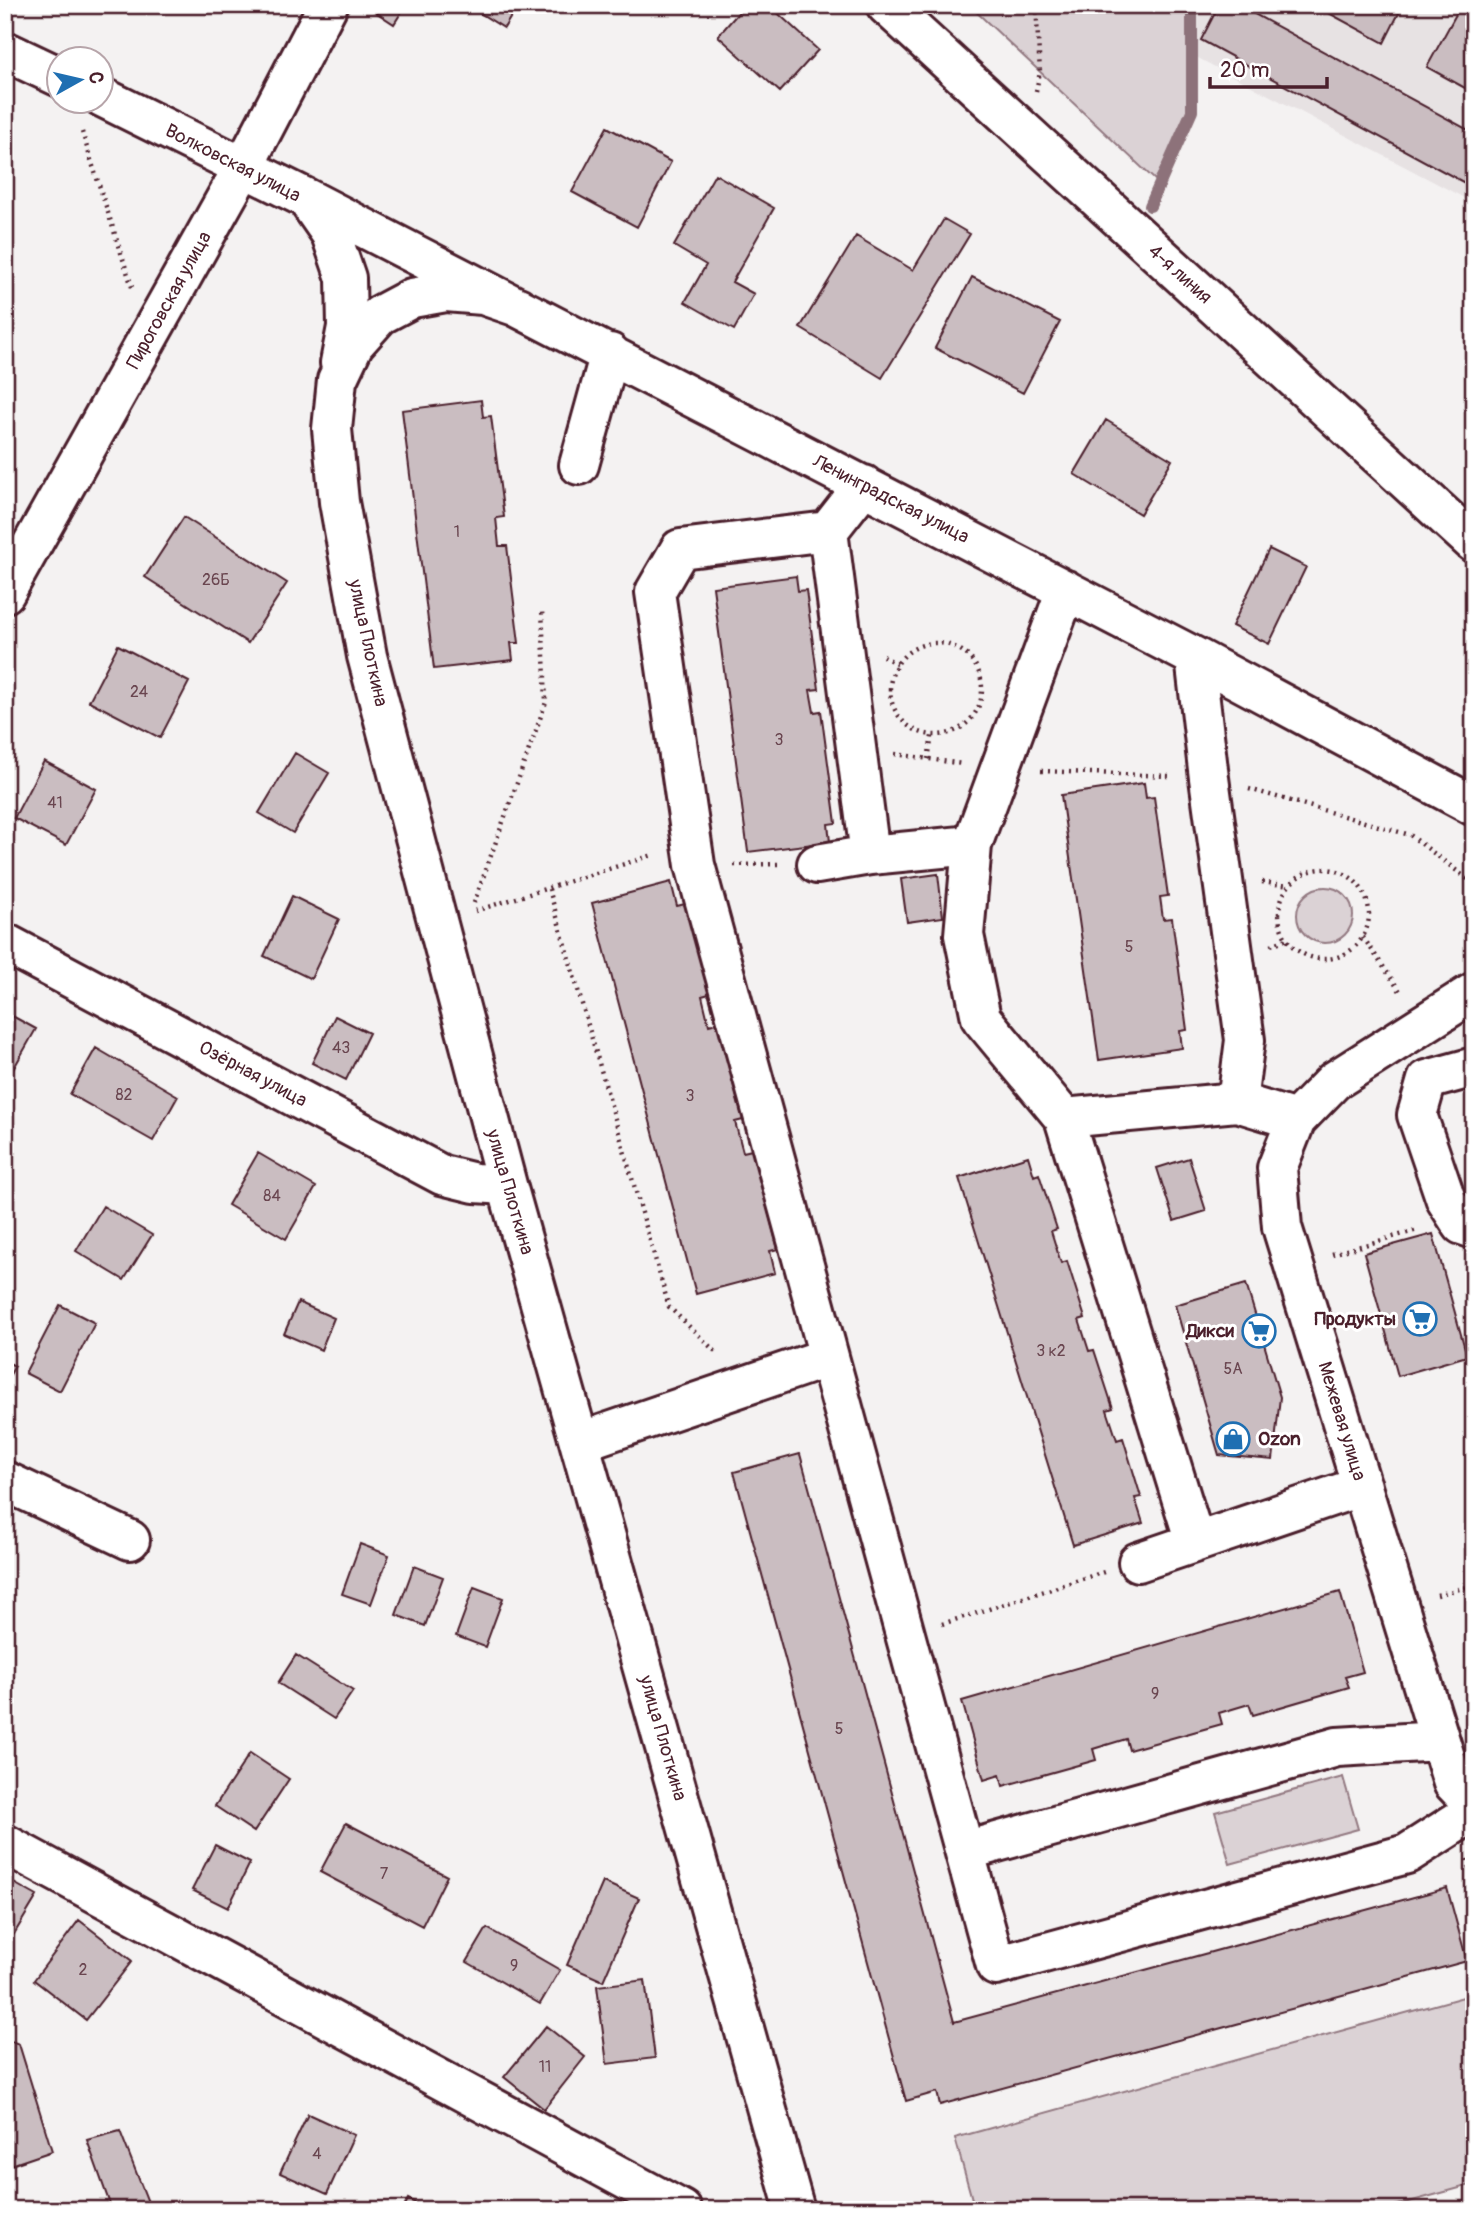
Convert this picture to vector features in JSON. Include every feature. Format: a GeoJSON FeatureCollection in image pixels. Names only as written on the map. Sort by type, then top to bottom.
{"type":"FeatureCollection","features":[{"type":"Feature","properties":{"kind":"street","name":"Пироговская улица"},"geometry":{"type":"LineString","coordinates":[[5,593],[244,166],[328,5]]}},
{"type":"Feature","properties":{"kind":"street","name":"4-я линия"},"geometry":{"type":"LineString","coordinates":[[886,5],[1474,543]]}},
{"type":"Feature","properties":{"kind":"street"},"geometry":{"type":"LineString","coordinates":[[5,51],[46,70]]}},
{"type":"Feature","properties":{"kind":"street","name":"Волковская улица"},"geometry":{"type":"LineString","coordinates":[[106,116],[244,166],[306,198],[331,234],[346,278],[347,327],[337,380]]}},
{"type":"Feature","properties":{"kind":"street","name":"Ленинградская улица"},"geometry":{"type":"LineString","coordinates":[[306,198],[1195,657],[1474,806]]}},
{"type":"Feature","properties":{"kind":"street","name":"улица Плоткина"},"geometry":{"type":"LineString","coordinates":[[518,307],[483,295],[446,292],[412,298],[380,315],[354,344],[337,380],[332,429],[339,502],[368,656],[507,1185],[795,2210]]}},
{"type":"Feature","properties":{"kind":"street"},"geometry":{"type":"LineString","coordinates":[[579,465],[610,353]]}},
{"type":"Feature","properties":{"kind":"street"},"geometry":{"type":"LineString","coordinates":[[864,485],[828,531],[680,549],[655,592],[695,865],[996,1966],[1407,1854],[1474,1811]]}},
{"type":"Feature","properties":{"kind":"street"},"geometry":{"type":"LineString","coordinates":[[828,531],[870,855]]}},
{"type":"Feature","properties":{"kind":"street"},"geometry":{"type":"LineString","coordinates":[[1066,590],[972,845],[964,935],[981,1018],[1064,1118],[1195,1542]]}},
{"type":"Feature","properties":{"kind":"street"},"geometry":{"type":"LineString","coordinates":[[1195,657],[1245,1040],[1237,1102]]}},
{"type":"Feature","properties":{"kind":"street"},"geometry":{"type":"LineString","coordinates":[[817,864],[870,855],[972,845]]}},
{"type":"Feature","properties":{"kind":"street","name":"Озёрная улица"},"geometry":{"type":"LineString","coordinates":[[5,943],[442,1175],[475,1184],[507,1185]]}},
{"type":"Feature","properties":{"kind":"street","name":"Межевая улица"},"geometry":{"type":"LineString","coordinates":[[1474,992],[1335,1081],[1296,1120],[1277,1168],[1282,1227],[1440,1741],[1453,1783],[1474,1805]]}},
{"type":"Feature","properties":{"kind":"street"},"geometry":{"type":"LineString","coordinates":[[1466,1224],[1446,1200],[1417,1115],[1427,1080],[1474,1066]]}},
{"type":"Feature","properties":{"kind":"street"},"geometry":{"type":"LineString","coordinates":[[1064,1118],[1237,1102],[1296,1120]]}},
{"type":"Feature","properties":{"kind":"street"},"geometry":{"type":"LineString","coordinates":[[580,1442],[829,1357]]}},
{"type":"Feature","properties":{"kind":"street"},"geometry":{"type":"LineString","coordinates":[[5,1481],[130,1540]]}},
{"type":"Feature","properties":{"kind":"street"},"geometry":{"type":"LineString","coordinates":[[1138,1562],[1362,1486]]}},
{"type":"Feature","properties":{"kind":"street"},"geometry":{"type":"LineString","coordinates":[[965,1851],[1337,1747],[1440,1741]]}},
{"type":"Feature","properties":{"kind":"street"},"geometry":{"type":"LineString","coordinates":[[5,1844],[682,2210]]}},
{"type":"Feature","properties":{"kind":"path"},"geometry":{"type":"LineString","coordinates":[[1025,132],[1040,72],[1036,5]]}},
{"type":"Feature","properties":{"kind":"path"},"geometry":{"type":"LineString","coordinates":[[91,116],[146,342]]}},
{"type":"Feature","properties":{"kind":"path"},"geometry":{"type":"LineString","coordinates":[[542,609],[546,702],[471,913],[652,854],[695,865],[817,864]]}},
{"type":"Feature","properties":{"kind":"path"},"geometry":{"type":"LineString","coordinates":[[935,643],[950,645],[964,652],[981,676],[982,691],[980,706],[972,719],[960,729],[932,736],[917,731],[904,722],[895,709],[890,694],[891,678],[898,664],[908,653],[920,646],[935,643]]}},
{"type":"Feature","properties":{"kind":"path"},"geometry":{"type":"LineString","coordinates":[[928,759],[932,736]]}},
{"type":"Feature","properties":{"kind":"path"},"geometry":{"type":"LineString","coordinates":[[1209,778],[1410,835],[1474,884]]}},
{"type":"Feature","properties":{"kind":"path"},"geometry":{"type":"LineString","coordinates":[[1326,869],[1341,873],[1354,881],[1364,893],[1369,908],[1363,937],[1353,949],[1325,959],[1309,957],[1297,950],[1281,927],[1279,913],[1289,886],[1312,871],[1326,869]]}},
{"type":"Feature","properties":{"kind":"path"},"geometry":{"type":"LineString","coordinates":[[549,889],[669,1307],[749,1384]]}},
{"type":"Feature","properties":{"kind":"path"},"geometry":{"type":"LineString","coordinates":[[1363,937],[1423,1024]]}},
{"type":"Feature","properties":{"kind":"path"},"geometry":{"type":"LineString","coordinates":[[1294,1264],[1466,1224]]}},
{"type":"Feature","properties":{"kind":"path"},"geometry":{"type":"LineString","coordinates":[[906,1636],[1138,1562]]}},
{"type":"Feature","properties":{"kind":"shaded area"},"geometry":{"type":"Polygon","coordinates":[[[969,5],[1192,5],[1192,111],[1155,180],[969,5]]]}},
{"type":"Feature","properties":{"kind":"shaded area"},"geometry":{"type":"Polygon","coordinates":[[[1201,5],[1474,5],[1474,203],[1179,48],[1201,5]]]}},
{"type":"Feature","properties":{"kind":"shaded area"},"geometry":{"type":"Polygon","coordinates":[[[1325,887],[1340,892],[1348,900],[1353,915],[1348,930],[1340,938],[1325,943],[1310,938],[1302,930],[1297,915],[1302,900],[1310,892],[1325,887]]]}},
{"type":"Feature","properties":{"kind":"shaded area"},"geometry":{"type":"Polygon","coordinates":[[[1343,1777],[1358,1829],[1230,1864],[1215,1812],[1343,1777]]]}},
{"type":"Feature","properties":{"kind":"shaded area"},"geometry":{"type":"Polygon","coordinates":[[[1474,1994],[1474,2184],[1380,2210],[975,2210],[955,2138],[1474,1994]]]}},
{"type":"Feature","properties":{"kind":"building"},"geometry":{"type":"Polygon","coordinates":[[[365,5],[406,5],[394,24],[365,5]]]}},
{"type":"Feature","properties":{"kind":"building"},"geometry":{"type":"Polygon","coordinates":[[[467,5],[518,5],[504,28],[467,5]]]}},
{"type":"Feature","properties":{"kind":"building"},"geometry":{"type":"Polygon","coordinates":[[[745,5],[769,5],[818,50],[780,92],[718,36],[745,5]]]}},
{"type":"Feature","properties":{"kind":"building"},"geometry":{"type":"Polygon","coordinates":[[[1219,5],[1238,5],[1474,133],[1474,188],[1201,40],[1219,5]]]}},
{"type":"Feature","properties":{"kind":"building"},"geometry":{"type":"Polygon","coordinates":[[[1314,5],[1403,5],[1384,43],[1314,5]]]}},
{"type":"Feature","properties":{"kind":"building"},"geometry":{"type":"Polygon","coordinates":[[[1461,5],[1474,5],[1474,93],[1427,67],[1461,5]]]}},
{"type":"Feature","properties":{"kind":"building"},"geometry":{"type":"Polygon","coordinates":[[[607,127],[671,162],[637,227],[572,192],[607,127]]]}},
{"type":"Feature","properties":{"kind":"building"},"geometry":{"type":"Polygon","coordinates":[[[715,174],[774,208],[732,282],[754,294],[734,330],[685,302],[706,265],[674,246],[715,174]]]}},
{"type":"Feature","properties":{"kind":"building"},"geometry":{"type":"Polygon","coordinates":[[[944,219],[970,234],[882,378],[800,328],[856,236],[913,270],[944,219]]]}},
{"type":"Feature","properties":{"kind":"building"},"geometry":{"type":"Polygon","coordinates":[[[972,277],[1060,322],[1023,393],[935,348],[972,277]]]}},
{"type":"Feature","properties":{"kind":"building"},"geometry":{"type":"Polygon","coordinates":[[[481,400],[483,417],[491,416],[504,517],[496,518],[499,546],[507,546],[519,643],[511,643],[513,660],[434,669],[402,410],[481,400]]]}},
{"type":"Feature","properties":{"kind":"building"},"geometry":{"type":"Polygon","coordinates":[[[1106,420],[1172,460],[1140,514],[1074,474],[1106,420]]]}},
{"type":"Feature","properties":{"kind":"building"},"geometry":{"type":"Polygon","coordinates":[[[184,517],[287,583],[248,643],[145,577],[184,517]]]}},
{"type":"Feature","properties":{"kind":"building"},"geometry":{"type":"Polygon","coordinates":[[[1269,549],[1306,567],[1269,644],[1232,626],[1269,549]]]}},
{"type":"Feature","properties":{"kind":"building"},"geometry":{"type":"Polygon","coordinates":[[[796,576],[798,591],[806,590],[819,689],[810,690],[814,712],[821,711],[836,823],[828,824],[830,842],[748,852],[713,587],[796,576]]]}},
{"type":"Feature","properties":{"kind":"building"},"geometry":{"type":"Polygon","coordinates":[[[118,645],[189,682],[160,738],[89,701],[118,645]]]}},
{"type":"Feature","properties":{"kind":"building"},"geometry":{"type":"Polygon","coordinates":[[[295,753],[329,773],[293,833],[259,813],[295,753]]]}},
{"type":"Feature","properties":{"kind":"building"},"geometry":{"type":"Polygon","coordinates":[[[44,761],[96,789],[66,845],[14,818],[44,761]]]}},
{"type":"Feature","properties":{"kind":"building"},"geometry":{"type":"Polygon","coordinates":[[[1144,783],[1146,798],[1154,797],[1168,896],[1160,897],[1163,919],[1172,918],[1187,1030],[1180,1031],[1182,1048],[1099,1060],[1061,795],[1144,783]]]}},
{"type":"Feature","properties":{"kind":"building"},"geometry":{"type":"Polygon","coordinates":[[[938,874],[943,917],[907,922],[901,879],[938,874]]]}},
{"type":"Feature","properties":{"kind":"building"},"geometry":{"type":"Polygon","coordinates":[[[671,882],[677,906],[685,904],[709,994],[702,996],[709,1025],[717,1023],[743,1120],[735,1122],[743,1152],[752,1150],[778,1249],[770,1251],[775,1273],[696,1294],[592,903],[671,882]]]}},
{"type":"Feature","properties":{"kind":"building"},"geometry":{"type":"Polygon","coordinates":[[[292,896],[339,919],[311,979],[264,956],[292,896]]]}},
{"type":"Feature","properties":{"kind":"building"},"geometry":{"type":"Polygon","coordinates":[[[5,1012],[36,1029],[7,1080],[5,1078],[5,1012]]]}},
{"type":"Feature","properties":{"kind":"building"},"geometry":{"type":"Polygon","coordinates":[[[335,1016],[369,1033],[346,1080],[312,1063],[335,1016]]]}},
{"type":"Feature","properties":{"kind":"building"},"geometry":{"type":"Polygon","coordinates":[[[96,1048],[178,1096],[153,1141],[70,1094],[96,1048]]]}},
{"type":"Feature","properties":{"kind":"building"},"geometry":{"type":"Polygon","coordinates":[[[258,1153],[316,1187],[286,1239],[228,1205],[258,1153]]]}},
{"type":"Feature","properties":{"kind":"building"},"geometry":{"type":"Polygon","coordinates":[[[1028,1156],[1034,1176],[1039,1174],[1057,1229],[1051,1231],[1061,1263],[1067,1261],[1085,1318],[1079,1320],[1089,1351],[1094,1350],[1113,1408],[1107,1410],[1117,1440],[1123,1438],[1141,1497],[1135,1498],[1143,1523],[1073,1545],[959,1178],[1028,1156]]]}},
{"type":"Feature","properties":{"kind":"building"},"geometry":{"type":"Polygon","coordinates":[[[1189,1158],[1206,1211],[1174,1221],[1157,1168],[1189,1158]]]}},
{"type":"Feature","properties":{"kind":"building"},"geometry":{"type":"Polygon","coordinates":[[[103,1206],[152,1235],[124,1280],[76,1251],[103,1206]]]}},
{"type":"Feature","properties":{"kind":"building","name":"Продукты"},"geometry":{"type":"Polygon","coordinates":[[[1433,1234],[1467,1356],[1398,1376],[1364,1253],[1433,1234]]]}},
{"type":"Feature","properties":{"kind":"building"},"geometry":{"type":"Polygon","coordinates":[[[1246,1284],[1280,1397],[1273,1460],[1219,1455],[1175,1305],[1246,1284]]]}},
{"type":"Feature","properties":{"kind":"building"},"geometry":{"type":"Polygon","coordinates":[[[298,1302],[334,1318],[321,1350],[284,1334],[298,1302]]]}},
{"type":"Feature","properties":{"kind":"building"},"geometry":{"type":"Polygon","coordinates":[[[60,1305],[95,1323],[60,1391],[25,1373],[60,1305]]]}},
{"type":"Feature","properties":{"kind":"building"},"geometry":{"type":"Polygon","coordinates":[[[5,1361],[15,1366],[5,1383],[5,1361]]]}},
{"type":"Feature","properties":{"kind":"building"},"geometry":{"type":"Polygon","coordinates":[[[800,1454],[954,2022],[1447,1888],[1467,1961],[940,2105],[937,2092],[906,2101],[734,1472],[800,1454]]]}},
{"type":"Feature","properties":{"kind":"building"},"geometry":{"type":"Polygon","coordinates":[[[360,1544],[389,1555],[371,1604],[342,1594],[360,1544]]]}},
{"type":"Feature","properties":{"kind":"building"},"geometry":{"type":"Polygon","coordinates":[[[414,1566],[443,1577],[425,1626],[396,1615],[414,1566]]]}},
{"type":"Feature","properties":{"kind":"building"},"geometry":{"type":"Polygon","coordinates":[[[474,1587],[503,1598],[485,1647],[456,1636],[474,1587]]]}},
{"type":"Feature","properties":{"kind":"building"},"geometry":{"type":"Polygon","coordinates":[[[1340,1592],[1363,1672],[1345,1677],[1349,1687],[1253,1715],[1249,1704],[1219,1713],[1222,1724],[1129,1750],[1126,1739],[1093,1749],[1096,1760],[1003,1786],[1000,1775],[984,1780],[962,1701],[1340,1592]]]}},
{"type":"Feature","properties":{"kind":"building"},"geometry":{"type":"Polygon","coordinates":[[[296,1655],[353,1691],[334,1719],[278,1683],[296,1655]]]}},
{"type":"Feature","properties":{"kind":"building"},"geometry":{"type":"Polygon","coordinates":[[[5,1673],[14,1678],[5,1692],[5,1673]]]}},
{"type":"Feature","properties":{"kind":"building"},"geometry":{"type":"Polygon","coordinates":[[[250,1753],[289,1779],[254,1832],[215,1806],[250,1753]]]}},
{"type":"Feature","properties":{"kind":"building"},"geometry":{"type":"Polygon","coordinates":[[[346,1823],[447,1876],[422,1926],[320,1872],[346,1823]]]}},
{"type":"Feature","properties":{"kind":"building"},"geometry":{"type":"Polygon","coordinates":[[[215,1845],[250,1863],[228,1908],[192,1890],[215,1845]]]}},
{"type":"Feature","properties":{"kind":"building"},"geometry":{"type":"Polygon","coordinates":[[[5,1878],[37,1896],[5,1949],[5,1878]]]}},
{"type":"Feature","properties":{"kind":"building"},"geometry":{"type":"Polygon","coordinates":[[[603,1882],[639,1898],[603,1981],[567,1965],[603,1882]]]}},
{"type":"Feature","properties":{"kind":"building"},"geometry":{"type":"Polygon","coordinates":[[[79,1920],[132,1961],[86,2020],[34,1980],[79,1920]]]}},
{"type":"Feature","properties":{"kind":"building"},"geometry":{"type":"Polygon","coordinates":[[[487,1928],[560,1970],[540,2004],[467,1962],[487,1928]]]}},
{"type":"Feature","properties":{"kind":"building"},"geometry":{"type":"Polygon","coordinates":[[[645,1980],[655,2058],[607,2064],[597,1986],[645,1980]]]}},
{"type":"Feature","properties":{"kind":"building"},"geometry":{"type":"Polygon","coordinates":[[[546,2026],[585,2057],[544,2109],[504,2077],[546,2026]]]}},
{"type":"Feature","properties":{"kind":"building"},"geometry":{"type":"Polygon","coordinates":[[[5,2039],[19,2044],[52,2151],[5,2167],[5,2039]]]}},
{"type":"Feature","properties":{"kind":"building"},"geometry":{"type":"Polygon","coordinates":[[[308,2114],[354,2135],[327,2194],[280,2173],[308,2114]]]}},
{"type":"Feature","properties":{"kind":"building"},"geometry":{"type":"Polygon","coordinates":[[[120,2131],[151,2210],[112,2210],[87,2140],[120,2131]]]}},
{"type":"Feature","properties":{"kind":"building"},"geometry":{"type":"Polygon","coordinates":[[[408,2199],[429,2210],[403,2210],[408,2199]]]}},
{"type":"Feature","properties":{"kind":"waterway"},"geometry":{"type":"LineString","coordinates":[[1150,206],[1192,111],[1192,5]]}},
{"type":"Feature","properties":{"kind":"place","name":"Продукты"},"geometry":{"type":"Point","coordinates":[1420,1319]}},
{"type":"Feature","properties":{"kind":"place","name":"Дикси"},"geometry":{"type":"Point","coordinates":[1259,1331]}},
{"type":"Feature","properties":{"kind":"place","name":"Ozon"},"geometry":{"type":"Point","coordinates":[1233,1439]}}]}
